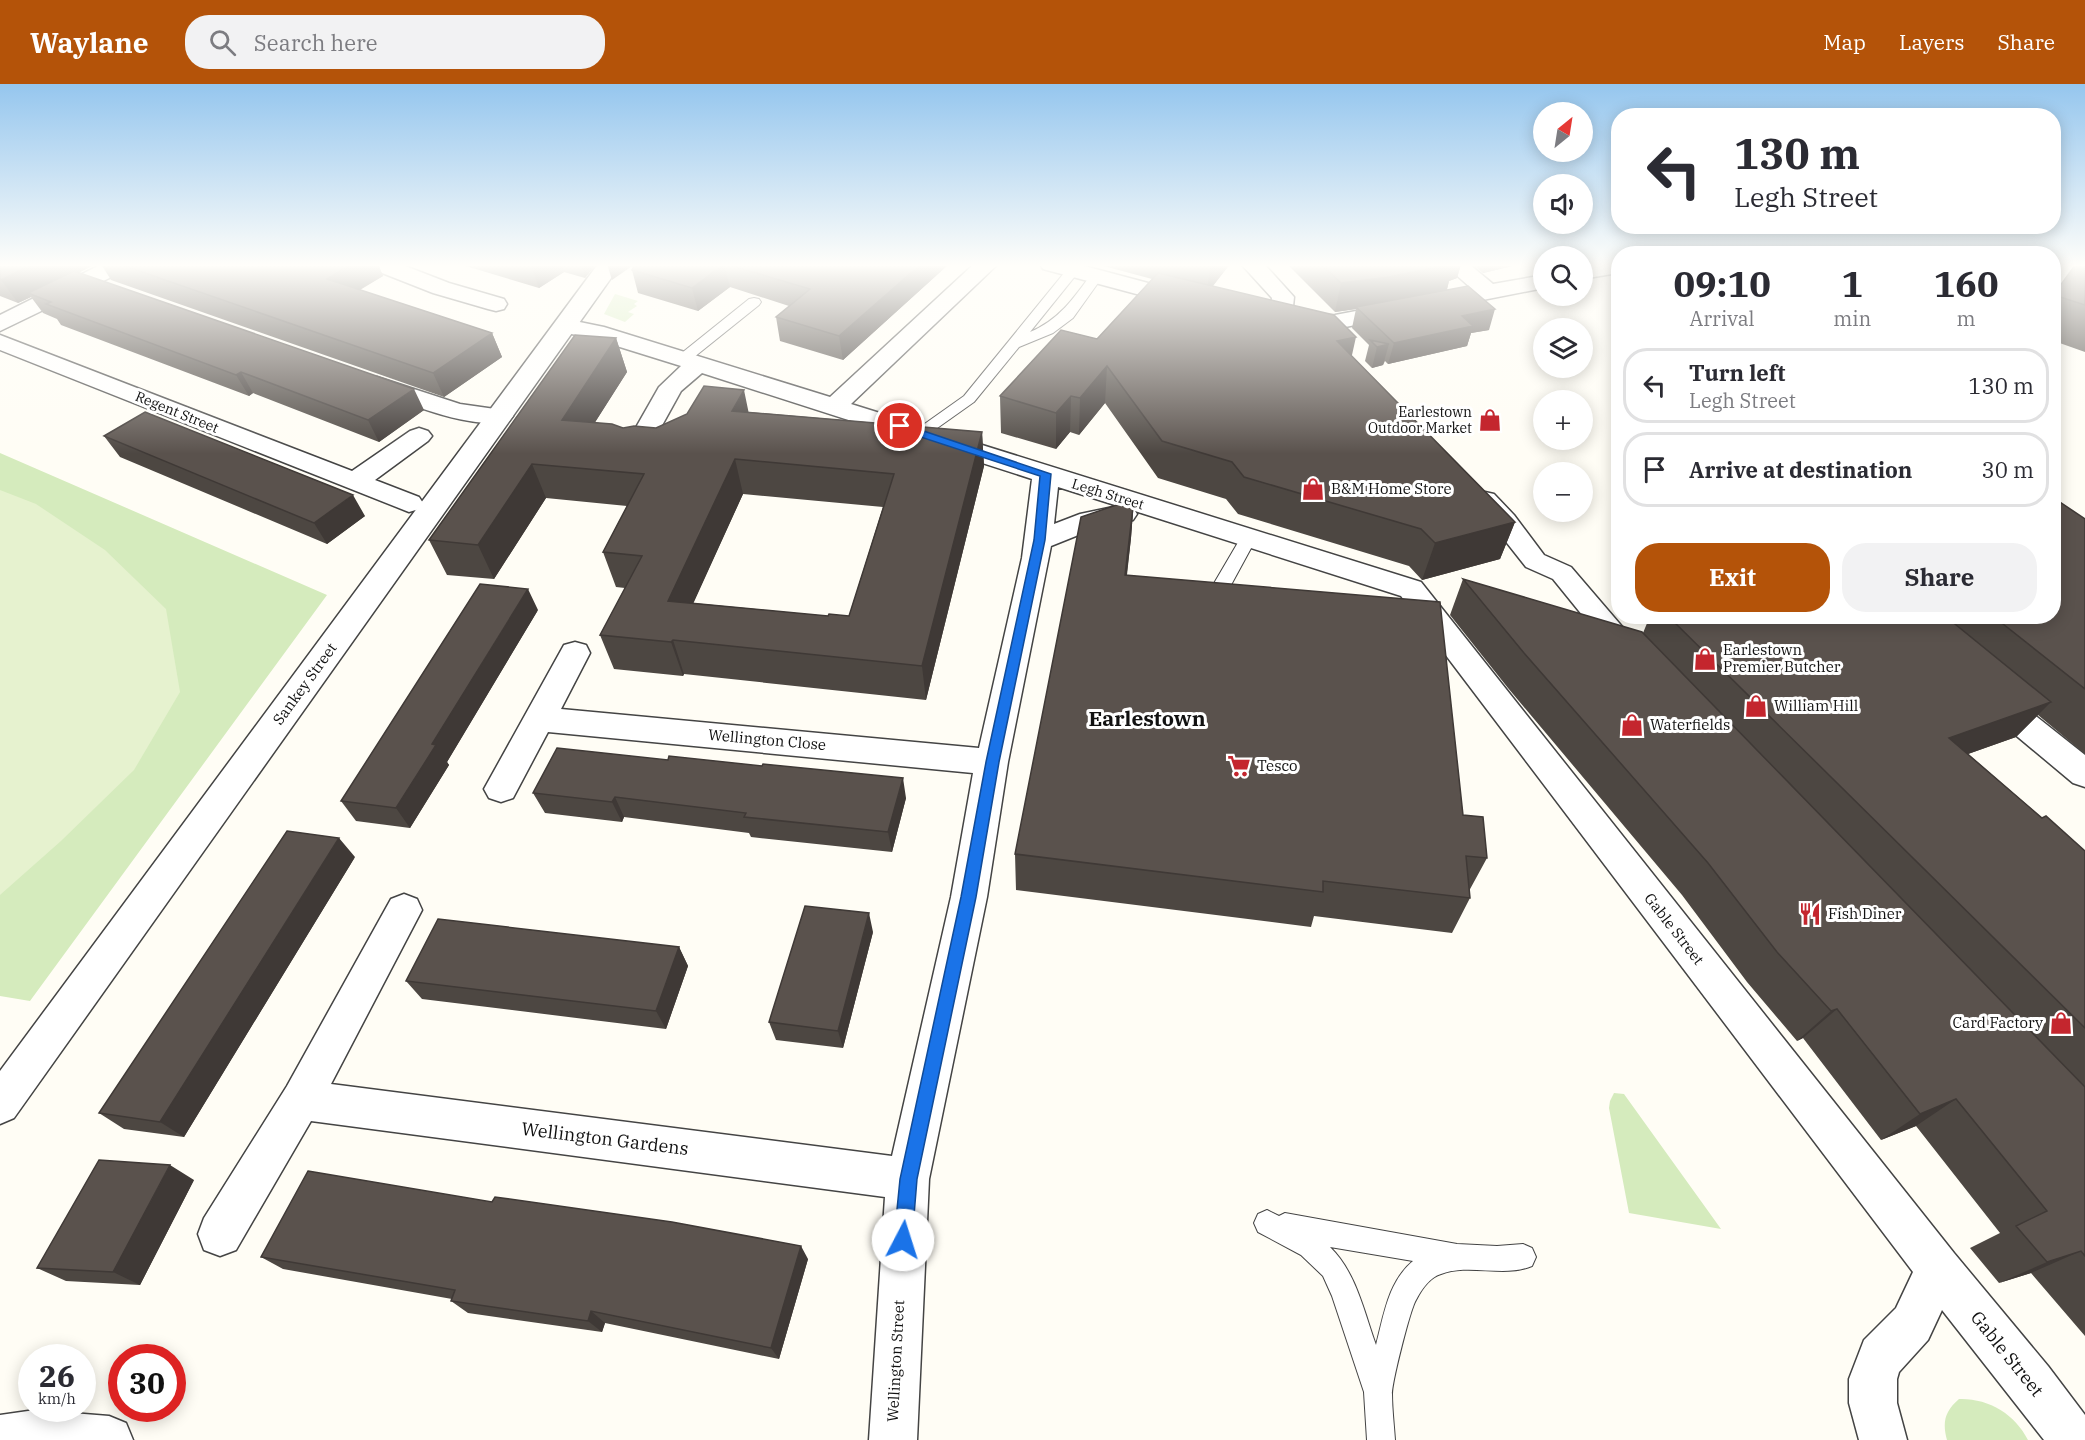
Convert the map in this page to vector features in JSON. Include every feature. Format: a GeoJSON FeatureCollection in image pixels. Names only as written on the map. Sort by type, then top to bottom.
{"type":"FeatureCollection","features":[{"type":"Feature","properties":{"kind":"street","name":"Sankey Street"},"geometry":{"type":"LineString","coordinates":[[0,1104],[564,327]]}},
{"type":"Feature","properties":{"kind":"street","name":"Legh Street"},"geometry":{"type":"LineString","coordinates":[[572,327],[596,332],[836,405],[1248,539],[1410,589]]}},
{"type":"Feature","properties":{"kind":"street"},"geometry":{"type":"LineString","coordinates":[[836,405],[919,327]]}},
{"type":"Feature","properties":{"kind":"street"},"geometry":{"type":"LineString","coordinates":[[1318,327],[1341,352]]}},
{"type":"Feature","properties":{"kind":"street","name":"Regent Street"},"geometry":{"type":"LineString","coordinates":[[0,342],[409,503]]}},
{"type":"Feature","properties":{"kind":"street"},"geometry":{"type":"LineString","coordinates":[[635,452],[671,387],[690,361]]}},
{"type":"Feature","properties":{"kind":"street"},"geometry":{"type":"LineString","coordinates":[[358,378],[456,411],[500,416]]}},
{"type":"Feature","properties":{"kind":"street"},"geometry":{"type":"LineString","coordinates":[[355,482],[419,436]]}},
{"type":"Feature","properties":{"kind":"street","name":"Wellington Street"},"geometry":{"type":"LineString","coordinates":[[893,1440],[908,1179],[969,897],[992,762],[1040,540],[1046,474]]}},
{"type":"Feature","properties":{"kind":"street"},"geometry":{"type":"LineString","coordinates":[[1464,478],[1505,520],[1535,561],[1562,573],[1646,672]]}},
{"type":"Feature","properties":{"kind":"street"},"geometry":{"type":"LineString","coordinates":[[1040,540],[1090,519],[1110,515],[1140,512],[1180,516]]}},
{"type":"Feature","properties":{"kind":"street","name":"Gable Street"},"geometry":{"type":"LineString","coordinates":[[1410,589],[1938,1269],[2031,1383],[2074,1440]]}},
{"type":"Feature","properties":{"kind":"street"},"geometry":{"type":"LineString","coordinates":[[501,789],[575,653]]}},
{"type":"Feature","properties":{"kind":"street"},"geometry":{"type":"LineString","coordinates":[[1972,681],[2085,774]]}},
{"type":"Feature","properties":{"kind":"street","name":"Wellington Close"},"geometry":{"type":"LineString","coordinates":[[541,719],[992,762]]}},
{"type":"Feature","properties":{"kind":"street"},"geometry":{"type":"LineString","coordinates":[[220,1234],[301,1100],[404,910]]}},
{"type":"Feature","properties":{"kind":"street","name":"Wellington Gardens"},"geometry":{"type":"LineString","coordinates":[[301,1100],[908,1179]]}},
{"type":"Feature","properties":{"kind":"street"},"geometry":{"type":"LineString","coordinates":[[1883,1440],[1873,1403],[1873,1379],[1881,1357],[1912,1324],[1938,1269]]}},
{"type":"Feature","properties":{"kind":"street"},"geometry":{"type":"LineString","coordinates":[[0,1439],[35,1434],[109,1440]]}},
{"type":"Feature","properties":{"kind":"lane"},"geometry":{"type":"LineString","coordinates":[[690,361],[727,327]]}},
{"type":"Feature","properties":{"kind":"lane"},"geometry":{"type":"LineString","coordinates":[[921,433],[969,399],[1029,327]]}},
{"type":"Feature","properties":{"kind":"lane"},"geometry":{"type":"LineString","coordinates":[[1017,343],[1052,327]]}},
{"type":"Feature","properties":{"kind":"lane"},"geometry":{"type":"LineString","coordinates":[[1222,585],[1248,539]]}},
{"type":"Feature","properties":{"kind":"lane"},"geometry":{"type":"LineString","coordinates":[[1381,1440],[1378,1392],[1344,1291],[1332,1267],[1310,1246],[1268,1223],[1459,1257],[1497,1259],[1523,1257]]}},
{"type":"Feature","properties":{"kind":"lane"},"geometry":{"type":"LineString","coordinates":[[1378,1392],[1402,1297],[1414,1278],[1433,1262],[1459,1257]]}},
{"type":"Feature","properties":{"kind":"green space"},"geometry":{"type":"Polygon","coordinates":[[[0,453],[327,595],[30,1001],[0,996],[0,453]]]}},
{"type":"Feature","properties":{"kind":"green space"},"geometry":{"type":"Polygon","coordinates":[[[0,490],[36,504],[105,550],[166,609],[180,692],[134,770],[61,841],[0,895],[0,490]]]}},
{"type":"Feature","properties":{"kind":"green space"},"geometry":{"type":"Polygon","coordinates":[[[1614,1093],[1624,1094],[1721,1229],[1629,1213],[1609,1108],[1614,1093]]]}},
{"type":"Feature","properties":{"kind":"green space"},"geometry":{"type":"Polygon","coordinates":[[[1959,1399],[1980,1401],[2000,1409],[2016,1422],[2028,1440],[1947,1440],[1946,1417],[1959,1399]]]}},
{"type":"Feature","properties":{"kind":"building"},"geometry":{"type":"Polygon","coordinates":[[[108,327],[236,327],[414,389],[368,420],[241,372],[236,375],[108,327]]]}},
{"type":"Feature","properties":{"kind":"building"},"geometry":{"type":"Polygon","coordinates":[[[301,327],[475,327],[492,333],[433,373],[301,327]]]}},
{"type":"Feature","properties":{"kind":"building"},"geometry":{"type":"Polygon","coordinates":[[[810,327],[849,327],[839,336],[810,327]]]}},
{"type":"Feature","properties":{"kind":"building"},"geometry":{"type":"Polygon","coordinates":[[[1108,327],[1346,327],[1356,337],[1337,341],[1515,522],[1435,543],[1421,529],[1244,477],[1232,462],[1162,441],[1107,366],[1080,398],[1071,396],[1056,413],[1000,396],[1061,330],[1097,339],[1108,327]]]}},
{"type":"Feature","properties":{"kind":"building"},"geometry":{"type":"Polygon","coordinates":[[[1377,327],[1467,327],[1394,343],[1377,327]]]}},
{"type":"Feature","properties":{"kind":"building"},"geometry":{"type":"Polygon","coordinates":[[[575,335],[616,338],[562,420],[612,424],[623,428],[634,426],[656,428],[687,414],[704,386],[744,390],[732,411],[982,432],[922,666],[673,640],[671,642],[600,635],[642,556],[603,552],[644,474],[532,464],[478,545],[429,540],[575,335]],[[735,459],[668,601],[849,616],[894,474],[735,459]]]}},
{"type":"Feature","properties":{"kind":"building"},"geometry":{"type":"Polygon","coordinates":[[[1370,340],[1389,344],[1377,347],[1370,340]]]}},
{"type":"Feature","properties":{"kind":"building"},"geometry":{"type":"Polygon","coordinates":[[[145,412],[353,495],[314,523],[104,436],[145,412]]]}},
{"type":"Feature","properties":{"kind":"building","name":"Tesco"},"geometry":{"type":"Polygon","coordinates":[[[1134,499],[1125,575],[1440,602],[1463,815],[1483,817],[1487,858],[1466,856],[1470,898],[1323,881],[1323,892],[1015,854],[1081,517],[1134,499]]]}},
{"type":"Feature","properties":{"kind":"building"},"geometry":{"type":"Polygon","coordinates":[[[2061,503],[2085,519],[2085,689],[2003,624],[2061,624],[2061,503]]]}},
{"type":"Feature","properties":{"kind":"building"},"geometry":{"type":"Polygon","coordinates":[[[1463,579],[1642,632],[2085,1087],[2085,1256],[2081,1251],[2047,1262],[2016,1226],[2047,1211],[1956,1099],[1920,1114],[1837,1009],[1831,1011],[1777,952],[1708,863],[1524,653],[1463,579]]]}},
{"type":"Feature","properties":{"kind":"building"},"geometry":{"type":"Polygon","coordinates":[[[480,584],[528,589],[432,744],[436,745],[396,808],[341,801],[480,584]]]}},
{"type":"Feature","properties":{"kind":"building"},"geometry":{"type":"Polygon","coordinates":[[[1676,624],[1955,624],[2051,702],[1949,738],[2042,818],[2046,816],[2085,851],[2085,1028],[1676,624]]]}},
{"type":"Feature","properties":{"kind":"building"},"geometry":{"type":"Polygon","coordinates":[[[557,748],[668,760],[669,756],[903,778],[888,832],[744,817],[746,813],[615,797],[612,802],[533,793],[557,748]]]}},
{"type":"Feature","properties":{"kind":"building"},"geometry":{"type":"Polygon","coordinates":[[[287,831],[339,838],[160,1122],[99,1113],[287,831]]]}},
{"type":"Feature","properties":{"kind":"building"},"geometry":{"type":"Polygon","coordinates":[[[805,906],[869,913],[838,1031],[769,1022],[805,906]]]}},
{"type":"Feature","properties":{"kind":"building"},"geometry":{"type":"Polygon","coordinates":[[[438,919],[679,947],[656,1011],[406,981],[438,919]]]}},
{"type":"Feature","properties":{"kind":"building"},"geometry":{"type":"Polygon","coordinates":[[[99,1160],[170,1165],[113,1272],[37,1268],[99,1160]]]}},
{"type":"Feature","properties":{"kind":"building"},"geometry":{"type":"Polygon","coordinates":[[[308,1171],[492,1202],[495,1197],[672,1222],[801,1246],[771,1348],[591,1311],[588,1321],[451,1301],[455,1290],[261,1257],[308,1171]]]}},
{"type":"Feature","properties":{"kind":"place","name":"Earlestown Outdoor Market"},"geometry":{"type":"Point","coordinates":[1490,420]}},
{"type":"Feature","properties":{"kind":"place","name":"B&M Home Store"},"geometry":{"type":"Point","coordinates":[1313,489]}},
{"type":"Feature","properties":{"kind":"place","name":"Earlestown Premier Butcher"},"geometry":{"type":"Point","coordinates":[1705,659]}},
{"type":"Feature","properties":{"kind":"place","name":"William Hill"},"geometry":{"type":"Point","coordinates":[1756,706]}},
{"type":"Feature","properties":{"kind":"place","name":"Waterfields"},"geometry":{"type":"Point","coordinates":[1632,725]}},
{"type":"Feature","properties":{"kind":"place","name":"Tesco"},"geometry":{"type":"Point","coordinates":[1239,766]}},
{"type":"Feature","properties":{"kind":"place","name":"Fish Diner"},"geometry":{"type":"Point","coordinates":[1810,914]}},
{"type":"Feature","properties":{"kind":"place","name":"Card Factory"},"geometry":{"type":"Point","coordinates":[2061,1023]}},
{"type":"Feature","properties":{"kind":"district","name":"Earlestown"},"geometry":{"type":"Point","coordinates":[1147,719]}},
{"type":"Feature","properties":{"kind":"route"},"geometry":{"type":"LineString","coordinates":[[900,426],[1046,474],[1040,540],[992,762],[969,897],[908,1179],[903,1240]]}}]}
